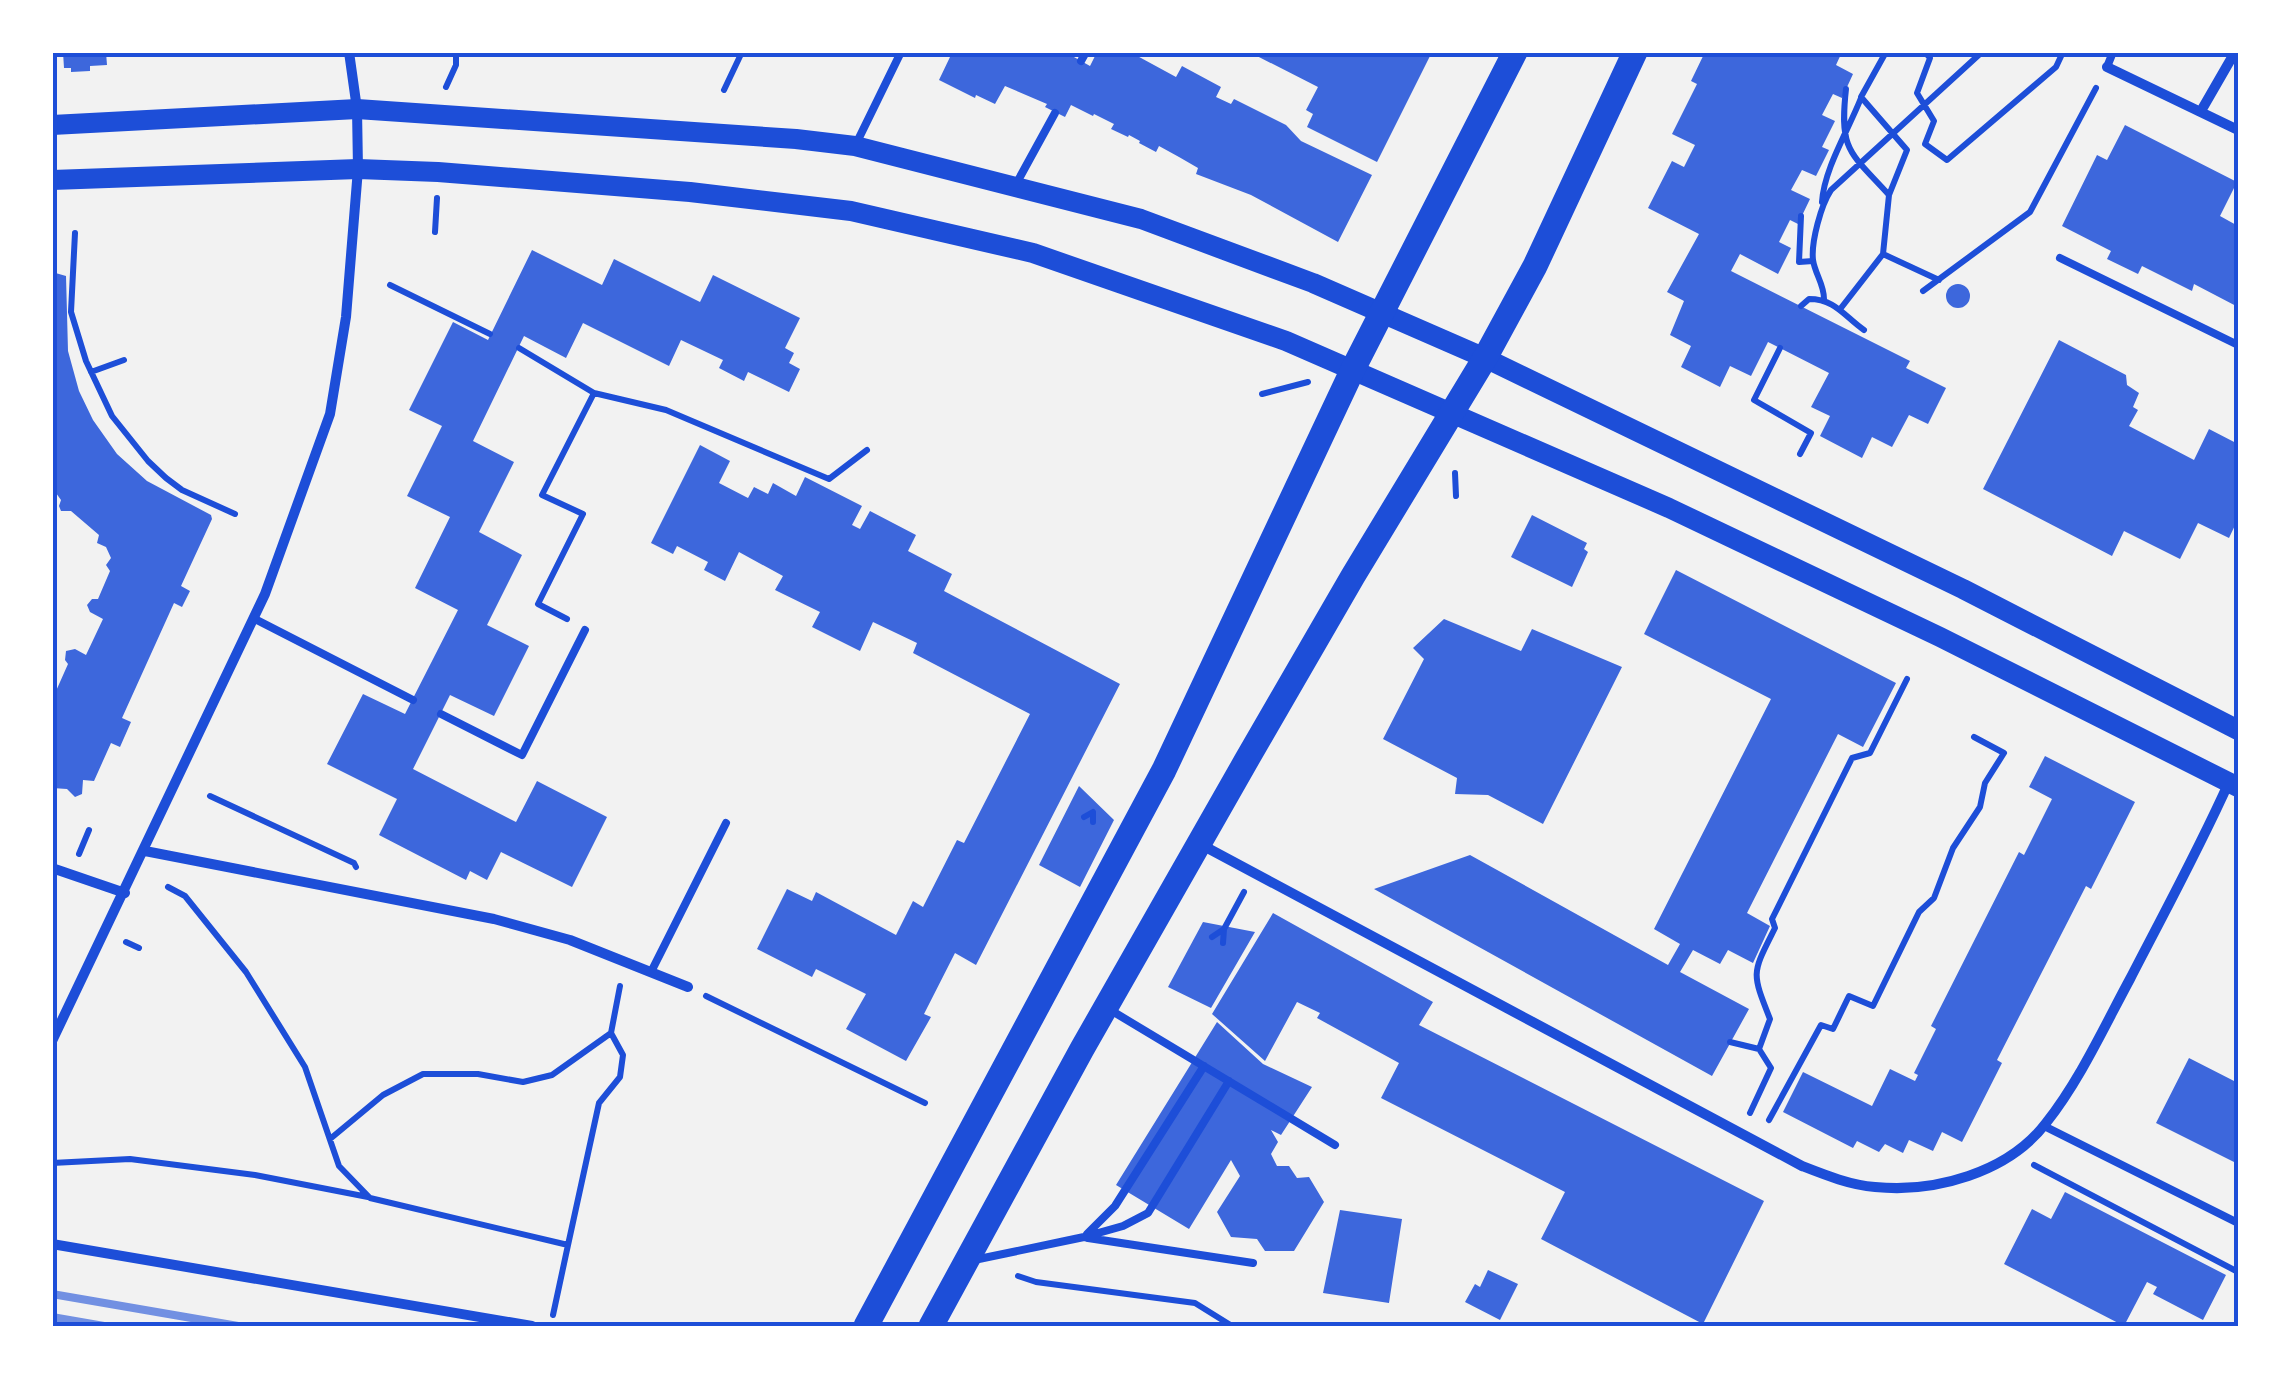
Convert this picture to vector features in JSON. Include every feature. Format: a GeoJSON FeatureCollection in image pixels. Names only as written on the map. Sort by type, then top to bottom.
{"type":"FeatureCollection","features":[{"type":"Feature","properties":{"kind":"main road"},"geometry":{"type":"LineString","coordinates":[[866,1326],[1164,770],[1353,369],[1515,52]]}},
{"type":"Feature","properties":{"kind":"main road"},"geometry":{"type":"LineString","coordinates":[[931,1326],[1353,576],[1454,415],[1536,266],[1635,52]]}},
{"type":"Feature","properties":{"kind":"main road"},"geometry":{"type":"LineString","coordinates":[[52,125],[356,109],[854,146],[1141,219],[1313,283],[1485,358],[1963,589],[2238,730]]}},
{"type":"Feature","properties":{"kind":"main road"},"geometry":{"type":"LineString","coordinates":[[52,180],[358,169],[690,192],[868,214],[1033,253],[1286,341],[1668,508],[1923,628],[2234,784]]}},
{"type":"Feature","properties":{"kind":"street"},"geometry":{"type":"LineString","coordinates":[[52,1041],[254,618],[330,414],[346,316],[358,169],[349,52]]}},
{"type":"Feature","properties":{"kind":"street"},"geometry":{"type":"LineString","coordinates":[[2201,111],[2235,52]]}},
{"type":"Feature","properties":{"kind":"street"},"geometry":{"type":"LineString","coordinates":[[2107,67],[2238,130]]}},
{"type":"Feature","properties":{"kind":"street"},"geometry":{"type":"LineString","coordinates":[[1200,844],[1756,1144],[1838,1180],[1872,1187],[1913,1188],[1944,1183],[1993,1165],[2010,1156],[2044,1126],[2115,1007],[2234,784]]}},
{"type":"Feature","properties":{"kind":"street"},"geometry":{"type":"LineString","coordinates":[[146,851],[494,919],[570,940],[688,987]]}},
{"type":"Feature","properties":{"kind":"street"},"geometry":{"type":"LineString","coordinates":[[52,868],[125,893]]}},
{"type":"Feature","properties":{"kind":"street"},"geometry":{"type":"LineString","coordinates":[[52,1244],[532,1326]]}},
{"type":"Feature","properties":{"kind":"lane"},"geometry":{"type":"LineString","coordinates":[[854,146],[902,52]]}},
{"type":"Feature","properties":{"kind":"lane"},"geometry":{"type":"LineString","coordinates":[[2107,67],[2113,52]]}},
{"type":"Feature","properties":{"kind":"lane"},"geometry":{"type":"LineString","coordinates":[[1015,186],[1055,113]]}},
{"type":"Feature","properties":{"kind":"lane"},"geometry":{"type":"LineString","coordinates":[[2060,258],[2238,345]]}},
{"type":"Feature","properties":{"kind":"lane"},"geometry":{"type":"LineString","coordinates":[[254,618],[413,700]]}},
{"type":"Feature","properties":{"kind":"lane"},"geometry":{"type":"LineString","coordinates":[[441,714],[522,755],[585,630]]}},
{"type":"Feature","properties":{"kind":"lane"},"geometry":{"type":"LineString","coordinates":[[651,972],[726,823]]}},
{"type":"Feature","properties":{"kind":"lane"},"geometry":{"type":"LineString","coordinates":[[1107,1008],[1335,1144]]}},
{"type":"Feature","properties":{"kind":"lane"},"geometry":{"type":"LineString","coordinates":[[1084,1237],[1115,1206],[1204,1066]]}},
{"type":"Feature","properties":{"kind":"lane"},"geometry":{"type":"LineString","coordinates":[[966,1262],[1084,1237],[1123,1226],[1148,1213],[1230,1082]]}},
{"type":"Feature","properties":{"kind":"lane"},"geometry":{"type":"LineString","coordinates":[[2044,1126],[2238,1223]]}},
{"type":"Feature","properties":{"kind":"lane"},"geometry":{"type":"LineString","coordinates":[[1084,1237],[1253,1264]]}},
{"type":"Feature","properties":{"kind":"path"},"geometry":{"type":"LineString","coordinates":[[446,90],[456,65],[456,52]]}},
{"type":"Feature","properties":{"kind":"path"},"geometry":{"type":"LineString","coordinates":[[724,90],[742,52]]}},
{"type":"Feature","properties":{"kind":"path"},"geometry":{"type":"LineString","coordinates":[[1824,299],[1813,260],[1823,180],[1886,52]]}},
{"type":"Feature","properties":{"kind":"path"},"geometry":{"type":"LineString","coordinates":[[1925,52],[1930,66],[1917,93],[1934,121],[1925,144]]}},
{"type":"Feature","properties":{"kind":"path"},"geometry":{"type":"LineString","coordinates":[[1822,204],[1831,190],[1982,52]]}},
{"type":"Feature","properties":{"kind":"path"},"geometry":{"type":"LineString","coordinates":[[1925,144],[1948,160],[2056,67],[2063,52]]}},
{"type":"Feature","properties":{"kind":"path"},"geometry":{"type":"LineString","coordinates":[[1846,89],[1844,142],[1889,195]]}},
{"type":"Feature","properties":{"kind":"path"},"geometry":{"type":"LineString","coordinates":[[1861,97],[1906,150]]}},
{"type":"Feature","properties":{"kind":"path"},"geometry":{"type":"LineString","coordinates":[[1923,292],[2030,212],[2089,102]]}},
{"type":"Feature","properties":{"kind":"path"},"geometry":{"type":"LineString","coordinates":[[1906,150],[1925,144]]}},
{"type":"Feature","properties":{"kind":"path"},"geometry":{"type":"LineString","coordinates":[[1840,308],[1884,254],[1889,195],[1906,150]]}},
{"type":"Feature","properties":{"kind":"path"},"geometry":{"type":"LineString","coordinates":[[435,232],[437,198]]}},
{"type":"Feature","properties":{"kind":"path"},"geometry":{"type":"LineString","coordinates":[[1801,216],[1799,262],[1813,260]]}},
{"type":"Feature","properties":{"kind":"path"},"geometry":{"type":"LineString","coordinates":[[75,233],[71,312],[90,372],[112,416],[148,461],[182,490],[234,514]]}},
{"type":"Feature","properties":{"kind":"path"},"geometry":{"type":"LineString","coordinates":[[1884,254],[1939,280]]}},
{"type":"Feature","properties":{"kind":"path"},"geometry":{"type":"LineString","coordinates":[[390,284],[490,334]]}},
{"type":"Feature","properties":{"kind":"path"},"geometry":{"type":"LineString","coordinates":[[1801,306],[1810,299],[1824,299],[1864,330]]}},
{"type":"Feature","properties":{"kind":"path"},"geometry":{"type":"LineString","coordinates":[[519,348],[594,394],[666,410],[829,479],[868,450]]}},
{"type":"Feature","properties":{"kind":"path"},"geometry":{"type":"LineString","coordinates":[[1780,348],[1754,400],[1811,432],[1800,454]]}},
{"type":"Feature","properties":{"kind":"path"},"geometry":{"type":"LineString","coordinates":[[90,372],[124,360]]}},
{"type":"Feature","properties":{"kind":"path"},"geometry":{"type":"LineString","coordinates":[[585,630],[538,604],[583,514],[542,495],[594,394]]}},
{"type":"Feature","properties":{"kind":"path"},"geometry":{"type":"LineString","coordinates":[[1759,1049],[1770,1019],[1754,979],[1754,969],[1775,928],[1772,918],[1852,758],[1870,754],[1906,680]]}},
{"type":"Feature","properties":{"kind":"path"},"geometry":{"type":"LineString","coordinates":[[1756,1144],[1821,1024],[1833,1029],[1849,996],[1873,1006],[1919,912],[1934,898],[1953,848],[1980,807],[1985,784],[2004,753],[1974,737]]}},
{"type":"Feature","properties":{"kind":"path"},"geometry":{"type":"LineString","coordinates":[[210,796],[354,863],[369,894]]}},
{"type":"Feature","properties":{"kind":"path"},"geometry":{"type":"LineString","coordinates":[[1084,817],[1093,812],[1093,822]]}},
{"type":"Feature","properties":{"kind":"path"},"geometry":{"type":"LineString","coordinates":[[78,855],[88,830]]}},
{"type":"Feature","properties":{"kind":"path"},"geometry":{"type":"LineString","coordinates":[[168,887],[185,896],[246,972],[306,1067],[339,1166],[370,1198]]}},
{"type":"Feature","properties":{"kind":"path"},"geometry":{"type":"LineString","coordinates":[[1212,937],[1224,929],[1244,892]]}},
{"type":"Feature","properties":{"kind":"path"},"geometry":{"type":"LineString","coordinates":[[1224,929],[1224,943]]}},
{"type":"Feature","properties":{"kind":"path"},"geometry":{"type":"LineString","coordinates":[[688,987],[926,1102]]}},
{"type":"Feature","properties":{"kind":"path"},"geometry":{"type":"LineString","coordinates":[[551,1326],[600,1103],[620,1078],[622,1055],[611,1032],[619,992]]}},
{"type":"Feature","properties":{"kind":"path"},"geometry":{"type":"LineString","coordinates":[[330,1139],[383,1095],[423,1074],[478,1074],[523,1082],[552,1075],[611,1032]]}},
{"type":"Feature","properties":{"kind":"path"},"geometry":{"type":"LineString","coordinates":[[1730,1042],[1759,1049],[1771,1068],[1739,1134]]}},
{"type":"Feature","properties":{"kind":"path"},"geometry":{"type":"LineString","coordinates":[[52,1163],[130,1159],[255,1175],[568,1245]]}},
{"type":"Feature","properties":{"kind":"path"},"geometry":{"type":"LineString","coordinates":[[2028,1162],[2238,1272]]}},
{"type":"Feature","properties":{"kind":"path"},"geometry":{"type":"LineString","coordinates":[[1012,1274],[1036,1282],[1194,1303],[1232,1326]]}},
{"type":"Feature","properties":{"kind":"building"},"geometry":{"type":"Polygon","coordinates":[[[63,52],[106,52],[107,65],[71,72],[71,68],[64,68],[63,52]]]}},
{"type":"Feature","properties":{"kind":"building"},"geometry":{"type":"Polygon","coordinates":[[[942,52],[1065,52],[1090,66],[1097,52],[1130,52],[1176,77],[1182,66],[1221,87],[1216,97],[1231,104],[1234,99],[1286,125],[1301,141],[1372,175],[1338,242],[1251,195],[1196,174],[1198,168],[1159,146],[1156,152],[1111,129],[1114,124],[1094,114],[1071,105],[1065,117],[1045,107],[1047,104],[1005,86],[995,104],[976,95],[975,98],[939,80],[950,57],[942,52]]]}},
{"type":"Feature","properties":{"kind":"building"},"geometry":{"type":"Polygon","coordinates":[[[1432,52],[1377,162],[1307,127],[1313,114],[1306,110],[1318,87],[1255,55],[1432,52]]]}},
{"type":"Feature","properties":{"kind":"building"},"geometry":{"type":"Polygon","coordinates":[[[1705,52],[1842,52],[1836,65],[1853,74],[1842,98],[1833,94],[1822,115],[1835,121],[1822,147],[1829,150],[1816,176],[1802,170],[1791,190],[1810,199],[1798,224],[1790,220],[1779,242],[1791,248],[1778,274],[1740,254],[1731,271],[1910,361],[1906,368],[1946,388],[1928,424],[1909,415],[1892,447],[1872,437],[1862,458],[1820,436],[1830,416],[1811,407],[1829,373],[1768,342],[1751,376],[1730,366],[1720,387],[1681,367],[1691,346],[1670,335],[1684,301],[1667,292],[1699,234],[1648,208],[1672,161],[1684,167],[1695,145],[1672,134],[1697,84],[1691,81],[1705,52]]]}},
{"type":"Feature","properties":{"kind":"building"},"geometry":{"type":"Polygon","coordinates":[[[2125,125],[2237,182],[2220,216],[2238,226],[2238,307],[2194,284],[2192,291],[2142,266],[2138,274],[2107,259],[2111,251],[2062,226],[2097,155],[2107,160],[2125,125]]]}},
{"type":"Feature","properties":{"kind":"building"},"geometry":{"type":"Polygon","coordinates":[[[532,250],[602,285],[614,259],[700,302],[713,275],[800,318],[785,348],[794,353],[789,363],[800,369],[789,392],[748,372],[744,381],[719,368],[723,360],[681,340],[669,366],[583,323],[566,358],[524,336],[473,441],[514,462],[479,532],[522,555],[487,625],[529,646],[494,716],[450,695],[413,769],[516,822],[537,781],[607,817],[572,887],[501,852],[487,880],[470,871],[466,880],[379,835],[397,799],[327,764],[363,694],[405,714],[458,610],[415,588],[450,517],[407,496],[442,426],[409,410],[453,322],[488,340],[532,250]]]}},
{"type":"Feature","properties":{"kind":"building"},"geometry":{"type":"Polygon","coordinates":[[[52,272],[66,276],[68,351],[79,391],[93,420],[117,454],[147,481],[212,519],[181,586],[190,591],[182,607],[174,603],[122,718],[131,722],[120,747],[111,743],[94,781],[83,780],[82,794],[75,797],[67,789],[52,788],[52,690],[56,691],[68,664],[66,651],[75,649],[86,655],[103,619],[90,612],[87,605],[98,599],[111,558],[106,547],[97,543],[99,535],[71,511],[61,511],[61,500],[56,493],[52,496],[52,272]]]}},
{"type":"Feature","properties":{"kind":"building"},"geometry":{"type":"Polygon","coordinates":[[[1958,284],[1970,296],[1958,308],[1946,296],[1958,284]]]}},
{"type":"Feature","properties":{"kind":"building"},"geometry":{"type":"Polygon","coordinates":[[[2059,340],[2126,375],[2127,385],[2139,393],[2133,407],[2138,410],[2129,426],[2194,460],[2209,429],[2238,444],[2238,519],[2229,538],[2198,523],[2180,559],[2124,531],[2112,556],[1983,489],[2059,340]]]}},
{"type":"Feature","properties":{"kind":"building"},"geometry":{"type":"Polygon","coordinates":[[[700,445],[730,461],[719,483],[748,498],[754,487],[768,494],[773,483],[796,496],[805,477],[862,506],[852,525],[860,529],[870,511],[916,535],[908,551],[952,574],[944,591],[1120,684],[976,965],[955,953],[924,1014],[931,1017],[906,1061],[846,1029],[866,994],[816,969],[812,977],[757,949],[787,889],[812,901],[816,892],[896,935],[913,901],[923,907],[957,840],[964,843],[1030,714],[913,653],[917,643],[873,622],[860,651],[812,627],[820,612],[775,590],[783,576],[739,552],[725,581],[704,570],[708,562],[677,546],[673,554],[651,543],[700,445]]]}},
{"type":"Feature","properties":{"kind":"building"},"geometry":{"type":"Polygon","coordinates":[[[1532,515],[1587,543],[1584,549],[1588,552],[1572,587],[1511,557],[1532,515]]]}},
{"type":"Feature","properties":{"kind":"building"},"geometry":{"type":"Polygon","coordinates":[[[1676,570],[1896,683],[1863,747],[1838,734],[1747,913],[1770,926],[1753,963],[1728,950],[1720,964],[1693,950],[1680,972],[1749,1009],[1712,1076],[1374,889],[1470,855],[1668,965],[1680,944],[1654,929],[1771,699],[1644,634],[1676,570]]]}},
{"type":"Feature","properties":{"kind":"building"},"geometry":{"type":"Polygon","coordinates":[[[1444,619],[1521,651],[1532,629],[1622,667],[1543,824],[1488,795],[1455,794],[1457,778],[1383,739],[1424,659],[1413,648],[1444,619]]]}},
{"type":"Feature","properties":{"kind":"building"},"geometry":{"type":"Polygon","coordinates":[[[2045,756],[2135,802],[2091,889],[2086,886],[1997,1060],[2002,1063],[1962,1142],[1942,1132],[1933,1151],[1909,1140],[1903,1153],[1885,1144],[1879,1152],[1857,1141],[1853,1148],[1783,1112],[1803,1072],[1872,1106],[1890,1069],[1915,1081],[1918,1075],[1914,1073],[1936,1029],[1931,1026],[2019,852],[2024,855],[2052,799],[2029,787],[2045,756]]]}},
{"type":"Feature","properties":{"kind":"building"},"geometry":{"type":"Polygon","coordinates":[[[1079,786],[1114,820],[1080,887],[1039,865],[1079,786]]]}},
{"type":"Feature","properties":{"kind":"building"},"geometry":{"type":"Polygon","coordinates":[[[1273,913],[1433,1002],[1419,1025],[1764,1201],[1703,1324],[1541,1239],[1565,1192],[1381,1098],[1399,1063],[1317,1018],[1320,1013],[1297,1002],[1265,1061],[1212,1014],[1273,913]]]}},
{"type":"Feature","properties":{"kind":"building"},"geometry":{"type":"Polygon","coordinates":[[[1203,922],[1255,932],[1211,1008],[1168,987],[1203,922]]]}},
{"type":"Feature","properties":{"kind":"building"},"geometry":{"type":"Polygon","coordinates":[[[1217,1022],[1263,1064],[1312,1087],[1281,1135],[1271,1130],[1278,1142],[1271,1154],[1277,1166],[1289,1166],[1297,1178],[1309,1177],[1324,1202],[1294,1251],[1265,1251],[1257,1239],[1231,1237],[1217,1212],[1240,1176],[1231,1160],[1189,1229],[1116,1185],[1217,1022]]]}},
{"type":"Feature","properties":{"kind":"building"},"geometry":{"type":"Polygon","coordinates":[[[2189,1058],[2238,1083],[2238,1164],[2156,1123],[2189,1058]]]}},
{"type":"Feature","properties":{"kind":"building"},"geometry":{"type":"Polygon","coordinates":[[[2065,1192],[2226,1275],[2203,1320],[2153,1294],[2157,1287],[2147,1282],[2124,1326],[2004,1264],[2032,1209],[2051,1219],[2065,1192]]]}},
{"type":"Feature","properties":{"kind":"building"},"geometry":{"type":"Polygon","coordinates":[[[1340,1210],[1402,1219],[1389,1303],[1323,1293],[1340,1210]]]}},
{"type":"Feature","properties":{"kind":"building"},"geometry":{"type":"Polygon","coordinates":[[[1488,1270],[1518,1284],[1500,1320],[1465,1302],[1475,1284],[1480,1287],[1488,1270]]]}},
{"type":"Feature","properties":{"kind":"railway"},"geometry":{"type":"LineString","coordinates":[[52,1294],[238,1326]]}},
{"type":"Feature","properties":{"kind":"railway"},"geometry":{"type":"LineString","coordinates":[[52,1317],[104,1326]]}}]}
